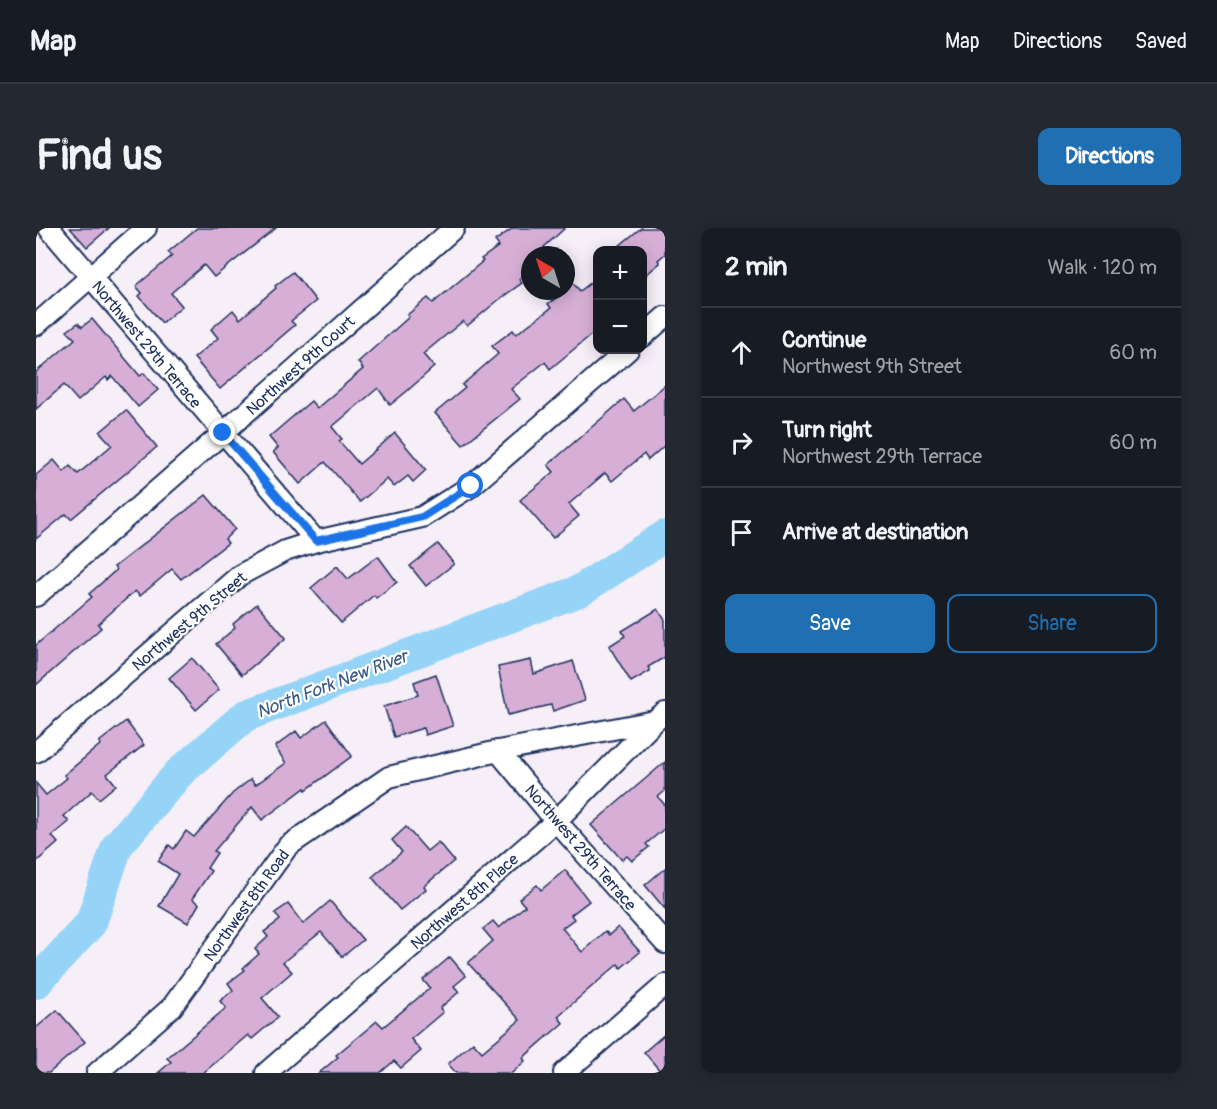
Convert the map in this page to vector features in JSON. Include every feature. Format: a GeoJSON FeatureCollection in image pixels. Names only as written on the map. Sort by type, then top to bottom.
{"type":"FeatureCollection","features":[{"type":"Feature","properties":{"kind":"street","name":"Northwest 29th Terrace"},"geometry":{"type":"LineString","coordinates":[[49,228],[316,541]]}},
{"type":"Feature","properties":{"kind":"street"},"geometry":{"type":"LineString","coordinates":[[36,324],[146,228]]}},
{"type":"Feature","properties":{"kind":"street","name":"Northwest 9th Court"},"geometry":{"type":"LineString","coordinates":[[36,596],[454,228]]}},
{"type":"Feature","properties":{"kind":"street"},"geometry":{"type":"LineString","coordinates":[[647,333],[665,317]]}},
{"type":"Feature","properties":{"kind":"street","name":"Northwest 9th Street"},"geometry":{"type":"LineString","coordinates":[[36,752],[240,575],[285,551],[316,541],[422,517],[471,486],[623,354]]}},
{"type":"Feature","properties":{"kind":"street","name":"Northwest 8th Road"},"geometry":{"type":"LineString","coordinates":[[97,1073],[172,1007],[288,846],[389,777],[498,751],[660,717]]}},
{"type":"Feature","properties":{"kind":"street","name":"Northwest 8th Place"},"geometry":{"type":"LineString","coordinates":[[266,1073],[556,821],[660,717]]}},
{"type":"Feature","properties":{"kind":"street","name":"Northwest 29th Terrace"},"geometry":{"type":"LineString","coordinates":[[498,751],[556,821],[665,943]]}},
{"type":"Feature","properties":{"kind":"street"},"geometry":{"type":"LineString","coordinates":[[564,1073],[665,985]]}},
{"type":"Feature","properties":{"kind":"building"},"geometry":{"type":"Polygon","coordinates":[[[70,228],[109,228],[87,247],[70,228]]]}},
{"type":"Feature","properties":{"kind":"building"},"geometry":{"type":"Polygon","coordinates":[[[197,228],[276,228],[214,277],[204,265],[171,293],[182,306],[162,323],[139,296],[142,293],[136,286],[172,256],[168,252],[197,228]]]}},
{"type":"Feature","properties":{"kind":"building"},"geometry":{"type":"Polygon","coordinates":[[[513,228],[565,228],[545,246],[521,246],[521,278],[519,279],[521,284],[467,326],[463,321],[423,354],[434,367],[406,392],[390,405],[378,388],[332,427],[342,439],[339,441],[359,464],[395,433],[426,470],[413,482],[408,476],[394,487],[387,479],[360,502],[325,462],[300,484],[273,452],[278,448],[269,437],[311,401],[317,408],[363,369],[358,362],[428,298],[433,303],[483,261],[481,259],[499,246],[495,241],[513,228]]]}},
{"type":"Feature","properties":{"kind":"building"},"geometry":{"type":"Polygon","coordinates":[[[641,228],[665,228],[665,254],[658,260],[660,263],[647,274],[647,246],[619,246],[641,228]]]}},
{"type":"Feature","properties":{"kind":"building"},"geometry":{"type":"Polygon","coordinates":[[[293,272],[316,301],[291,321],[295,325],[220,389],[194,358],[218,338],[211,329],[233,310],[240,319],[293,272]]]}},
{"type":"Feature","properties":{"kind":"building"},"geometry":{"type":"Polygon","coordinates":[[[593,281],[593,333],[550,369],[545,362],[511,389],[520,399],[463,445],[435,413],[465,388],[462,385],[498,354],[492,346],[513,330],[516,334],[551,308],[548,304],[554,300],[575,300],[575,285],[580,291],[593,281]]]}},
{"type":"Feature","properties":{"kind":"building"},"geometry":{"type":"Polygon","coordinates":[[[92,319],[140,376],[144,373],[158,390],[138,407],[112,376],[108,380],[106,377],[78,401],[64,385],[36,409],[36,372],[75,339],[67,331],[78,323],[82,327],[92,319]]]}},
{"type":"Feature","properties":{"kind":"building"},"geometry":{"type":"Polygon","coordinates":[[[665,385],[665,445],[648,460],[644,454],[612,481],[605,473],[569,504],[579,516],[553,538],[520,500],[554,472],[548,465],[624,399],[634,411],[665,385]]]}},
{"type":"Feature","properties":{"kind":"building"},"geometry":{"type":"Polygon","coordinates":[[[126,410],[157,447],[71,519],[66,514],[36,539],[36,475],[54,460],[64,472],[70,466],[78,474],[112,445],[100,432],[126,410]]]}},
{"type":"Feature","properties":{"kind":"building"},"geometry":{"type":"Polygon","coordinates":[[[206,495],[235,529],[225,539],[228,543],[181,579],[172,569],[140,596],[135,591],[98,624],[101,628],[36,685],[36,645],[92,597],[89,594],[116,570],[114,567],[206,495]]]}},
{"type":"Feature","properties":{"kind":"building"},"geometry":{"type":"Polygon","coordinates":[[[438,544],[454,564],[426,586],[410,566],[438,544]]]}},
{"type":"Feature","properties":{"kind":"building"},"geometry":{"type":"Polygon","coordinates":[[[378,556],[397,582],[376,598],[374,595],[341,623],[311,588],[337,566],[348,579],[378,556]]]}},
{"type":"Feature","properties":{"kind":"building"},"geometry":{"type":"Polygon","coordinates":[[[257,604],[286,638],[242,675],[216,644],[235,628],[233,624],[257,604]]]}},
{"type":"Feature","properties":{"kind":"building"},"geometry":{"type":"Polygon","coordinates":[[[658,609],[665,620],[665,657],[648,667],[650,671],[631,682],[609,646],[625,636],[622,631],[658,609]]]}},
{"type":"Feature","properties":{"kind":"building"},"geometry":{"type":"Polygon","coordinates":[[[192,658],[219,690],[196,710],[169,678],[192,658]]]}},
{"type":"Feature","properties":{"kind":"building"},"geometry":{"type":"Polygon","coordinates":[[[531,660],[534,674],[573,661],[585,700],[553,711],[551,705],[508,715],[498,667],[531,660]]]}},
{"type":"Feature","properties":{"kind":"building"},"geometry":{"type":"Polygon","coordinates":[[[436,674],[453,726],[425,735],[423,728],[394,737],[384,706],[418,695],[414,682],[436,674]]]}},
{"type":"Feature","properties":{"kind":"building"},"geometry":{"type":"Polygon","coordinates":[[[326,720],[352,756],[262,820],[252,807],[214,851],[217,853],[207,868],[211,871],[192,899],[199,904],[188,923],[159,906],[178,874],[158,861],[169,845],[174,849],[186,831],[194,837],[233,793],[251,779],[255,785],[286,763],[275,747],[296,731],[301,738],[326,720]]]}},
{"type":"Feature","properties":{"kind":"building"},"geometry":{"type":"Polygon","coordinates":[[[126,721],[144,745],[107,774],[116,785],[99,799],[92,791],[64,816],[69,822],[52,836],[58,843],[36,862],[36,783],[46,795],[67,778],[64,775],[101,744],[99,742],[126,721]]]}},
{"type":"Feature","properties":{"kind":"building"},"geometry":{"type":"Polygon","coordinates":[[[665,762],[665,791],[658,797],[665,805],[665,828],[646,844],[649,847],[632,861],[627,856],[622,860],[591,825],[665,762]]]}},
{"type":"Feature","properties":{"kind":"building"},"geometry":{"type":"Polygon","coordinates":[[[406,827],[427,851],[438,842],[454,861],[424,886],[426,889],[400,910],[372,877],[402,852],[392,840],[406,827]]]}},
{"type":"Feature","properties":{"kind":"building"},"geometry":{"type":"Polygon","coordinates":[[[665,868],[665,909],[645,885],[665,868]]]}},
{"type":"Feature","properties":{"kind":"building"},"geometry":{"type":"Polygon","coordinates":[[[565,870],[589,901],[571,915],[574,919],[562,928],[582,952],[605,931],[609,935],[618,927],[640,952],[621,968],[618,964],[558,1016],[563,1023],[523,1058],[525,1061],[512,1073],[456,1073],[448,1064],[473,1042],[482,1052],[520,1020],[468,963],[493,941],[483,929],[493,921],[499,928],[525,906],[519,899],[537,885],[541,890],[565,870]]]}},
{"type":"Feature","properties":{"kind":"building"},"geometry":{"type":"Polygon","coordinates":[[[330,901],[363,940],[342,957],[321,932],[283,962],[292,972],[262,998],[278,1017],[252,1039],[248,1035],[203,1073],[158,1073],[171,1062],[167,1058],[226,1008],[220,1001],[233,990],[228,983],[245,970],[243,968],[259,954],[255,949],[268,937],[264,932],[280,920],[275,913],[288,904],[303,924],[330,901]]]}},
{"type":"Feature","properties":{"kind":"building"},"geometry":{"type":"Polygon","coordinates":[[[450,957],[466,976],[454,986],[459,992],[440,1008],[443,1012],[411,1039],[421,1051],[401,1068],[394,1061],[380,1073],[319,1073],[338,1057],[336,1055],[377,1021],[383,1027],[430,988],[423,980],[450,957]]]}},
{"type":"Feature","properties":{"kind":"building"},"geometry":{"type":"Polygon","coordinates":[[[57,1010],[85,1042],[49,1073],[36,1073],[36,1028],[57,1010]]]}},
{"type":"Feature","properties":{"kind":"building"},"geometry":{"type":"Polygon","coordinates":[[[665,1034],[665,1073],[662,1073],[644,1052],[665,1034]]]}},
{"type":"Feature","properties":{"kind":"waterway","name":"North Fork New River"},"geometry":{"type":"LineString","coordinates":[[36,983],[91,923],[117,846],[179,773],[245,716],[579,591],[665,536]]}},
{"type":"Feature","properties":{"kind":"route"},"geometry":{"type":"LineString","coordinates":[[223,433],[316,541],[422,517],[471,486]]}}]}
